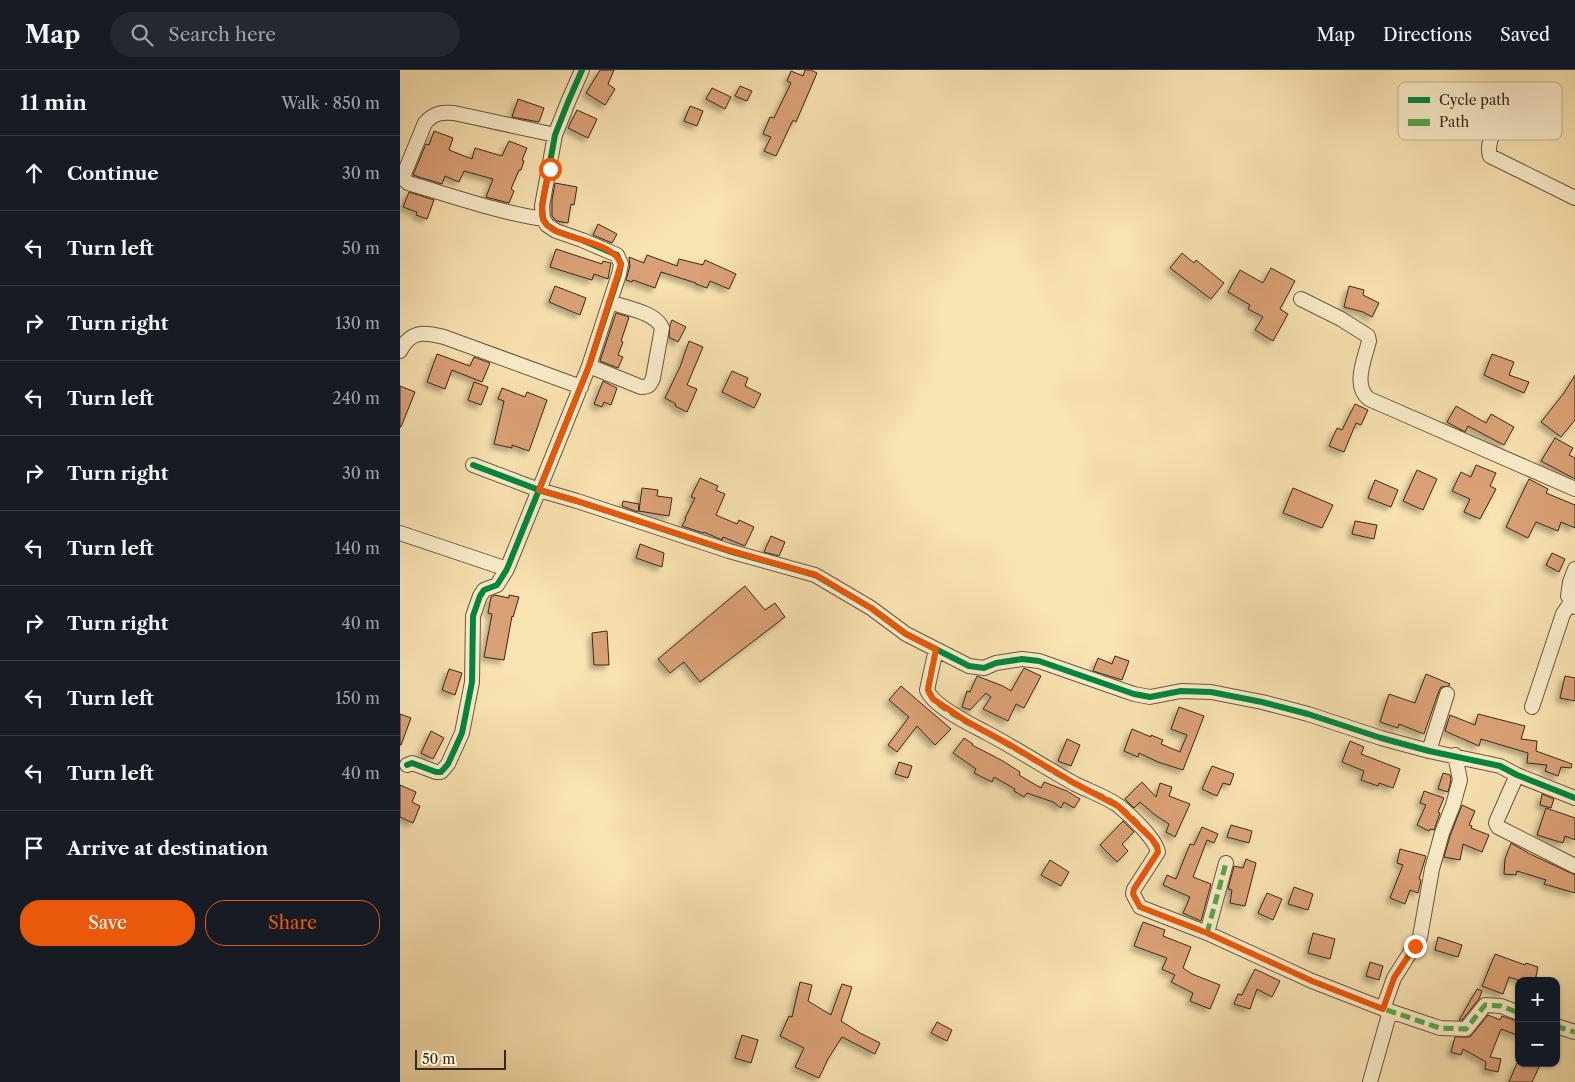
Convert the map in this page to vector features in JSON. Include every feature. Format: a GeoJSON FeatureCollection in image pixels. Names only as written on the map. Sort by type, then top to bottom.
{"type":"FeatureCollection","features":[{"type":"Feature","properties":{"kind":"street"},"geometry":{"type":"LineString","coordinates":[[407,765],[412,763],[441,772],[448,764],[462,733],[472,682],[473,616],[484,590],[497,584],[507,569],[589,366],[621,264],[617,255],[556,231],[547,225],[543,219],[542,206],[555,135],[582,70]]}},
{"type":"Feature","properties":{"kind":"street"},"geometry":{"type":"LineString","coordinates":[[543,219],[520,216],[408,183],[404,179],[404,174],[426,123],[430,117],[440,112],[454,113],[555,135]]}},
{"type":"Feature","properties":{"kind":"street"},"geometry":{"type":"LineString","coordinates":[[1491,140],[1488,153],[1490,156],[1575,198]]}},
{"type":"Feature","properties":{"kind":"street"},"geometry":{"type":"LineString","coordinates":[[1302,299],[1340,318],[1368,336],[1369,341],[1360,381],[1362,392],[1369,399],[1575,489]]}},
{"type":"Feature","properties":{"kind":"street"},"geometry":{"type":"LineString","coordinates":[[589,366],[641,387],[650,385],[653,378],[662,328],[660,323],[653,316],[610,302]]}},
{"type":"Feature","properties":{"kind":"street"},"geometry":{"type":"LineString","coordinates":[[400,351],[406,341],[415,334],[432,334],[581,387]]}},
{"type":"Feature","properties":{"kind":"street"},"geometry":{"type":"LineString","coordinates":[[473,465],[539,490],[728,550],[816,575],[871,608],[906,634],[969,666],[984,668],[996,663],[1022,659],[1039,661],[1134,694],[1150,697],[1181,691],[1211,692],[1233,696],[1308,714],[1381,738],[1429,751],[1500,766],[1517,775],[1575,798]]}},
{"type":"Feature","properties":{"kind":"street"},"geometry":{"type":"LineString","coordinates":[[400,533],[507,569]]}},
{"type":"Feature","properties":{"kind":"street"},"geometry":{"type":"LineString","coordinates":[[1532,707],[1563,614],[1573,604],[1568,596],[1570,582],[1575,569]]}},
{"type":"Feature","properties":{"kind":"street"},"geometry":{"type":"LineString","coordinates":[[936,649],[928,690],[933,699],[966,721],[1118,806],[1152,839],[1157,846],[1158,852],[1134,889],[1133,894],[1140,907],[1207,933],[1312,981],[1440,1028],[1463,1030],[1468,1027],[1485,1005],[1502,1006],[1515,1011]]}},
{"type":"Feature","properties":{"kind":"street"},"geometry":{"type":"LineString","coordinates":[[1429,751],[1447,694]]}},
{"type":"Feature","properties":{"kind":"street"},"geometry":{"type":"LineString","coordinates":[[1370,1082],[1394,978],[1420,937],[1432,869],[1460,780],[1455,755]]}},
{"type":"Feature","properties":{"kind":"street"},"geometry":{"type":"LineString","coordinates":[[1517,775],[1496,820],[1498,827],[1575,866]]}},
{"type":"Feature","properties":{"kind":"street"},"geometry":{"type":"LineString","coordinates":[[1207,933],[1226,863]]}},
{"type":"Feature","properties":{"kind":"street"},"geometry":{"type":"LineString","coordinates":[[1560,1027],[1575,1032]]}},
{"type":"Feature","properties":{"kind":"building"},"geometry":{"type":"Polygon","coordinates":[[[600,70],[614,70],[608,84],[615,89],[605,105],[586,93],[600,70]]]}},
{"type":"Feature","properties":{"kind":"building"},"geometry":{"type":"Polygon","coordinates":[[[805,70],[817,73],[796,122],[793,120],[776,156],[764,151],[771,137],[763,134],[770,117],[774,118],[791,83],[787,81],[791,71],[803,76],[805,70]]]}},
{"type":"Feature","properties":{"kind":"building"},"geometry":{"type":"Polygon","coordinates":[[[740,86],[752,91],[747,101],[735,96],[740,86]]]}},
{"type":"Feature","properties":{"kind":"building"},"geometry":{"type":"Polygon","coordinates":[[[712,88],[731,97],[725,109],[706,99],[712,88]]]}},
{"type":"Feature","properties":{"kind":"building"},"geometry":{"type":"Polygon","coordinates":[[[518,99],[544,108],[539,122],[512,117],[518,99]]]}},
{"type":"Feature","properties":{"kind":"building"},"geometry":{"type":"Polygon","coordinates":[[[690,106],[703,111],[697,126],[684,121],[690,106]]]}},
{"type":"Feature","properties":{"kind":"building"},"geometry":{"type":"Polygon","coordinates":[[[577,110],[597,119],[588,138],[568,128],[577,110]]]}},
{"type":"Feature","properties":{"kind":"building"},"geometry":{"type":"Polygon","coordinates":[[[434,131],[453,138],[449,150],[472,159],[475,148],[502,156],[509,141],[527,148],[522,160],[524,161],[521,170],[519,170],[511,189],[514,191],[509,203],[486,197],[493,179],[464,171],[459,182],[445,176],[442,184],[413,175],[426,144],[429,145],[434,131]]]}},
{"type":"Feature","properties":{"kind":"building"},"geometry":{"type":"Polygon","coordinates":[[[555,183],[577,187],[574,205],[571,204],[568,223],[557,221],[552,216],[555,183]]]}},
{"type":"Feature","properties":{"kind":"building"},"geometry":{"type":"Polygon","coordinates":[[[409,192],[434,200],[427,219],[416,215],[417,212],[403,207],[409,192]]]}},
{"type":"Feature","properties":{"kind":"building"},"geometry":{"type":"Polygon","coordinates":[[[598,224],[617,234],[612,243],[593,235],[598,224]]]}},
{"type":"Feature","properties":{"kind":"building"},"geometry":{"type":"Polygon","coordinates":[[[556,249],[602,264],[603,261],[611,263],[608,279],[594,274],[592,280],[550,267],[556,249]]]}},
{"type":"Feature","properties":{"kind":"building"},"geometry":{"type":"Polygon","coordinates":[[[1182,253],[1194,263],[1196,260],[1224,283],[1211,299],[1170,268],[1182,253]]]}},
{"type":"Feature","properties":{"kind":"building"},"geometry":{"type":"Polygon","coordinates":[[[647,255],[677,266],[679,259],[703,265],[705,260],[736,274],[729,289],[710,281],[707,288],[661,272],[655,288],[633,280],[632,282],[626,280],[630,266],[629,257],[644,263],[647,255]]]}},
{"type":"Feature","properties":{"kind":"building"},"geometry":{"type":"Polygon","coordinates":[[[1271,268],[1295,281],[1280,309],[1288,314],[1273,341],[1255,330],[1263,317],[1248,309],[1250,305],[1228,292],[1240,270],[1263,283],[1271,268]]]}},
{"type":"Feature","properties":{"kind":"building"},"geometry":{"type":"Polygon","coordinates":[[[555,286],[586,298],[580,315],[549,302],[555,286]]]}},
{"type":"Feature","properties":{"kind":"building"},"geometry":{"type":"Polygon","coordinates":[[[1349,286],[1364,290],[1363,295],[1379,303],[1372,317],[1363,312],[1344,307],[1349,286]]]}},
{"type":"Feature","properties":{"kind":"building"},"geometry":{"type":"Polygon","coordinates":[[[616,313],[629,317],[621,341],[623,342],[618,355],[623,357],[618,368],[600,361],[616,313]]]}},
{"type":"Feature","properties":{"kind":"building"},"geometry":{"type":"Polygon","coordinates":[[[672,320],[686,327],[678,342],[669,337],[672,320]]]}},
{"type":"Feature","properties":{"kind":"building"},"geometry":{"type":"Polygon","coordinates":[[[689,341],[703,347],[687,385],[697,389],[687,412],[665,398],[680,367],[689,341]]]}},
{"type":"Feature","properties":{"kind":"building"},"geometry":{"type":"Polygon","coordinates":[[[437,354],[470,366],[474,357],[490,363],[482,382],[452,370],[445,389],[427,382],[437,354]]]}},
{"type":"Feature","properties":{"kind":"building"},"geometry":{"type":"Polygon","coordinates":[[[1492,354],[1514,362],[1509,375],[1529,382],[1524,393],[1484,375],[1492,354]]]}},
{"type":"Feature","properties":{"kind":"building"},"geometry":{"type":"Polygon","coordinates":[[[732,371],[748,378],[745,386],[761,394],[754,408],[722,392],[732,371]]]}},
{"type":"Feature","properties":{"kind":"building"},"geometry":{"type":"Polygon","coordinates":[[[1575,375],[1575,420],[1561,437],[1541,422],[1564,393],[1575,375]]]}},
{"type":"Feature","properties":{"kind":"building"},"geometry":{"type":"Polygon","coordinates":[[[603,381],[617,388],[611,405],[604,402],[602,407],[594,404],[603,381]]]}},
{"type":"Feature","properties":{"kind":"building"},"geometry":{"type":"Polygon","coordinates":[[[474,382],[488,387],[481,405],[468,400],[474,382]]]}},
{"type":"Feature","properties":{"kind":"building"},"geometry":{"type":"Polygon","coordinates":[[[400,386],[415,392],[401,427],[400,427],[400,386]]]}},
{"type":"Feature","properties":{"kind":"building"},"geometry":{"type":"Polygon","coordinates":[[[502,388],[525,397],[527,392],[547,400],[529,451],[512,445],[512,448],[494,444],[504,401],[498,399],[502,388]]]}},
{"type":"Feature","properties":{"kind":"building"},"geometry":{"type":"Polygon","coordinates":[[[1355,404],[1368,410],[1361,425],[1356,423],[1344,452],[1329,446],[1337,428],[1342,430],[1355,404]]]}},
{"type":"Feature","properties":{"kind":"building"},"geometry":{"type":"Polygon","coordinates":[[[1456,406],[1486,423],[1491,414],[1514,427],[1504,445],[1468,426],[1465,432],[1447,422],[1456,406]]]}},
{"type":"Feature","properties":{"kind":"building"},"geometry":{"type":"Polygon","coordinates":[[[1555,438],[1573,448],[1569,455],[1575,458],[1575,479],[1541,461],[1555,438]]]}},
{"type":"Feature","properties":{"kind":"building"},"geometry":{"type":"Polygon","coordinates":[[[1476,465],[1496,473],[1490,486],[1496,489],[1480,519],[1464,512],[1470,499],[1452,491],[1461,472],[1471,477],[1476,465]]]}},
{"type":"Feature","properties":{"kind":"building"},"geometry":{"type":"Polygon","coordinates":[[[1417,470],[1437,479],[1423,510],[1403,501],[1417,470]]]}},
{"type":"Feature","properties":{"kind":"building"},"geometry":{"type":"Polygon","coordinates":[[[700,478],[718,486],[716,490],[725,494],[716,515],[737,524],[739,520],[754,527],[745,546],[723,537],[722,540],[704,532],[682,526],[695,498],[691,497],[700,478]]]}},
{"type":"Feature","properties":{"kind":"building"},"geometry":{"type":"Polygon","coordinates":[[[1529,479],[1548,489],[1546,493],[1575,505],[1575,528],[1561,522],[1558,531],[1536,522],[1528,538],[1506,527],[1529,479]]]}},
{"type":"Feature","properties":{"kind":"building"},"geometry":{"type":"Polygon","coordinates":[[[1375,480],[1398,490],[1391,507],[1368,498],[1375,480]]]}},
{"type":"Feature","properties":{"kind":"building"},"geometry":{"type":"Polygon","coordinates":[[[642,488],[658,490],[657,496],[672,498],[669,516],[639,511],[642,488]]]}},
{"type":"Feature","properties":{"kind":"building"},"geometry":{"type":"Polygon","coordinates":[[[1293,488],[1333,505],[1322,528],[1283,513],[1293,488]]]}},
{"type":"Feature","properties":{"kind":"building"},"geometry":{"type":"Polygon","coordinates":[[[623,501],[639,504],[638,512],[622,506],[623,501]]]}},
{"type":"Feature","properties":{"kind":"building"},"geometry":{"type":"Polygon","coordinates":[[[1355,521],[1377,525],[1374,539],[1352,534],[1355,521]]]}},
{"type":"Feature","properties":{"kind":"building"},"geometry":{"type":"Polygon","coordinates":[[[771,536],[785,542],[779,556],[764,552],[771,536]]]}},
{"type":"Feature","properties":{"kind":"building"},"geometry":{"type":"Polygon","coordinates":[[[640,544],[664,553],[662,567],[636,558],[640,544]]]}},
{"type":"Feature","properties":{"kind":"building"},"geometry":{"type":"Polygon","coordinates":[[[1552,553],[1565,559],[1559,572],[1546,565],[1552,553]]]}},
{"type":"Feature","properties":{"kind":"building"},"geometry":{"type":"Polygon","coordinates":[[[745,586],[765,610],[775,603],[785,617],[700,682],[684,662],[670,673],[658,659],[745,586]]]}},
{"type":"Feature","properties":{"kind":"building"},"geometry":{"type":"Polygon","coordinates":[[[495,595],[509,598],[509,595],[519,597],[512,616],[504,660],[484,657],[492,614],[488,613],[491,597],[495,595]]]}},
{"type":"Feature","properties":{"kind":"building"},"geometry":{"type":"Polygon","coordinates":[[[607,631],[609,665],[594,665],[592,633],[607,631]]]}},
{"type":"Feature","properties":{"kind":"building"},"geometry":{"type":"Polygon","coordinates":[[[1115,656],[1129,661],[1122,680],[1093,671],[1098,658],[1112,664],[1115,656]]]}},
{"type":"Feature","properties":{"kind":"building"},"geometry":{"type":"Polygon","coordinates":[[[1024,668],[1041,676],[1024,708],[1016,704],[1008,721],[983,709],[991,697],[986,693],[970,710],[962,707],[967,691],[970,692],[977,676],[1011,691],[1024,668]]]}},
{"type":"Feature","properties":{"kind":"building"},"geometry":{"type":"Polygon","coordinates":[[[449,669],[462,673],[455,695],[442,690],[449,669]]]}},
{"type":"Feature","properties":{"kind":"building"},"geometry":{"type":"Polygon","coordinates":[[[1426,674],[1450,684],[1449,686],[1441,687],[1424,734],[1399,724],[1398,728],[1380,722],[1389,694],[1415,703],[1426,674]]]}},
{"type":"Feature","properties":{"kind":"building"},"geometry":{"type":"Polygon","coordinates":[[[1565,676],[1575,678],[1575,701],[1560,698],[1565,676]]]}},
{"type":"Feature","properties":{"kind":"building"},"geometry":{"type":"Polygon","coordinates":[[[901,686],[951,729],[935,745],[917,726],[897,752],[888,745],[909,717],[889,700],[901,686]]]}},
{"type":"Feature","properties":{"kind":"building"},"geometry":{"type":"Polygon","coordinates":[[[1179,707],[1204,716],[1183,770],[1158,762],[1139,753],[1138,757],[1124,751],[1132,729],[1163,740],[1161,744],[1180,752],[1187,735],[1171,729],[1179,707]]]}},
{"type":"Feature","properties":{"kind":"building"},"geometry":{"type":"Polygon","coordinates":[[[400,714],[411,718],[401,745],[400,745],[400,714]]]}},
{"type":"Feature","properties":{"kind":"building"},"geometry":{"type":"Polygon","coordinates":[[[1478,714],[1525,726],[1521,739],[1537,741],[1536,751],[1572,764],[1571,768],[1561,767],[1558,776],[1545,771],[1547,765],[1527,763],[1528,753],[1481,739],[1479,746],[1445,731],[1450,715],[1475,725],[1478,714]]]}},
{"type":"Feature","properties":{"kind":"building"},"geometry":{"type":"Polygon","coordinates":[[[431,731],[444,738],[433,759],[421,753],[431,731]]]}},
{"type":"Feature","properties":{"kind":"building"},"geometry":{"type":"Polygon","coordinates":[[[964,738],[972,745],[1020,772],[1019,775],[1041,788],[1044,782],[1067,791],[1080,799],[1074,808],[1064,802],[1061,808],[1053,802],[1027,793],[1024,797],[1014,791],[1015,789],[994,777],[992,782],[974,773],[976,769],[953,753],[964,738]]]}},
{"type":"Feature","properties":{"kind":"building"},"geometry":{"type":"Polygon","coordinates":[[[1067,739],[1080,745],[1071,766],[1058,761],[1067,739]]]}},
{"type":"Feature","properties":{"kind":"building"},"geometry":{"type":"Polygon","coordinates":[[[1350,741],[1364,747],[1361,754],[1400,769],[1393,788],[1379,783],[1378,786],[1361,780],[1364,771],[1342,762],[1350,741]]]}},
{"type":"Feature","properties":{"kind":"building"},"geometry":{"type":"Polygon","coordinates":[[[899,762],[912,766],[908,778],[895,774],[899,762]]]}},
{"type":"Feature","properties":{"kind":"building"},"geometry":{"type":"Polygon","coordinates":[[[1212,766],[1234,774],[1230,785],[1223,783],[1217,796],[1202,789],[1212,766]]]}},
{"type":"Feature","properties":{"kind":"building"},"geometry":{"type":"Polygon","coordinates":[[[1443,773],[1450,775],[1451,780],[1448,792],[1438,789],[1443,773]]]}},
{"type":"Feature","properties":{"kind":"building"},"geometry":{"type":"Polygon","coordinates":[[[1142,782],[1156,797],[1160,783],[1172,787],[1169,796],[1190,804],[1175,837],[1166,832],[1169,824],[1140,802],[1134,808],[1125,799],[1142,782]]]}},
{"type":"Feature","properties":{"kind":"building"},"geometry":{"type":"Polygon","coordinates":[[[400,785],[416,792],[412,802],[420,806],[413,823],[400,817],[400,785]]]}},
{"type":"Feature","properties":{"kind":"building"},"geometry":{"type":"Polygon","coordinates":[[[1424,791],[1444,798],[1438,812],[1440,813],[1434,830],[1430,829],[1429,831],[1417,825],[1426,805],[1420,803],[1424,791]]]}},
{"type":"Feature","properties":{"kind":"building"},"geometry":{"type":"Polygon","coordinates":[[[1542,794],[1554,799],[1551,808],[1540,805],[1542,794]]]}},
{"type":"Feature","properties":{"kind":"building"},"geometry":{"type":"Polygon","coordinates":[[[1462,805],[1475,811],[1469,825],[1472,826],[1471,828],[1489,835],[1482,852],[1463,844],[1460,860],[1444,857],[1462,805]]]}},
{"type":"Feature","properties":{"kind":"building"},"geometry":{"type":"Polygon","coordinates":[[[1546,808],[1575,818],[1575,840],[1565,836],[1563,843],[1537,835],[1546,808]]]}},
{"type":"Feature","properties":{"kind":"building"},"geometry":{"type":"Polygon","coordinates":[[[1123,821],[1134,832],[1122,844],[1128,851],[1117,862],[1100,845],[1123,821]]]}},
{"type":"Feature","properties":{"kind":"building"},"geometry":{"type":"Polygon","coordinates":[[[1231,825],[1252,831],[1249,843],[1227,837],[1231,825]]]}},
{"type":"Feature","properties":{"kind":"building"},"geometry":{"type":"Polygon","coordinates":[[[1202,827],[1218,834],[1214,843],[1207,840],[1193,877],[1211,884],[1201,921],[1183,913],[1190,897],[1163,885],[1167,875],[1176,879],[1190,844],[1194,845],[1202,827]]]}},
{"type":"Feature","properties":{"kind":"building"},"geometry":{"type":"Polygon","coordinates":[[[1511,843],[1575,875],[1575,893],[1544,884],[1546,880],[1517,871],[1516,875],[1504,874],[1505,859],[1511,843]]]}},
{"type":"Feature","properties":{"kind":"building"},"geometry":{"type":"Polygon","coordinates":[[[1400,849],[1426,856],[1419,879],[1421,880],[1418,893],[1410,890],[1405,904],[1390,898],[1403,865],[1397,863],[1400,849]]]}},
{"type":"Feature","properties":{"kind":"building"},"geometry":{"type":"Polygon","coordinates":[[[1246,859],[1256,863],[1245,906],[1230,903],[1232,890],[1228,889],[1234,866],[1243,868],[1246,859]]]}},
{"type":"Feature","properties":{"kind":"building"},"geometry":{"type":"Polygon","coordinates":[[[1050,860],[1069,872],[1061,886],[1041,875],[1050,860]]]}},
{"type":"Feature","properties":{"kind":"building"},"geometry":{"type":"Polygon","coordinates":[[[1294,887],[1313,894],[1308,910],[1288,904],[1294,887]]]}},
{"type":"Feature","properties":{"kind":"building"},"geometry":{"type":"Polygon","coordinates":[[[1267,893],[1282,899],[1273,920],[1258,913],[1267,893]]]}},
{"type":"Feature","properties":{"kind":"building"},"geometry":{"type":"Polygon","coordinates":[[[1143,922],[1165,930],[1163,936],[1191,947],[1183,968],[1192,974],[1220,985],[1210,1009],[1190,1001],[1193,993],[1171,982],[1175,975],[1162,969],[1167,958],[1134,946],[1143,922]]]}},
{"type":"Feature","properties":{"kind":"building"},"geometry":{"type":"Polygon","coordinates":[[[1313,933],[1335,939],[1330,959],[1308,953],[1313,933]]]}},
{"type":"Feature","properties":{"kind":"building"},"geometry":{"type":"Polygon","coordinates":[[[1438,937],[1462,945],[1458,957],[1435,950],[1438,937]]]}},
{"type":"Feature","properties":{"kind":"building"},"geometry":{"type":"Polygon","coordinates":[[[1495,954],[1525,965],[1526,963],[1538,967],[1536,977],[1515,977],[1515,979],[1509,977],[1503,994],[1482,986],[1495,954]]]}},
{"type":"Feature","properties":{"kind":"building"},"geometry":{"type":"Polygon","coordinates":[[[1370,962],[1383,966],[1379,980],[1366,976],[1370,962]]]}},
{"type":"Feature","properties":{"kind":"building"},"geometry":{"type":"Polygon","coordinates":[[[1255,969],[1280,981],[1272,997],[1257,989],[1250,1009],[1234,1004],[1238,994],[1242,995],[1255,969]]]}},
{"type":"Feature","properties":{"kind":"building"},"geometry":{"type":"Polygon","coordinates":[[[800,982],[812,985],[808,1001],[831,1015],[842,984],[852,987],[841,1021],[880,1043],[875,1054],[842,1037],[819,1078],[795,1067],[804,1048],[780,1036],[789,1016],[792,1017],[800,982]]]}},
{"type":"Feature","properties":{"kind":"building"},"geometry":{"type":"Polygon","coordinates":[[[1477,989],[1482,991],[1479,999],[1462,1020],[1459,1020],[1477,989]]]}},
{"type":"Feature","properties":{"kind":"building"},"geometry":{"type":"Polygon","coordinates":[[[1488,1015],[1500,1020],[1502,1016],[1515,1021],[1515,1034],[1501,1029],[1490,1057],[1501,1059],[1498,1072],[1485,1069],[1486,1062],[1463,1049],[1461,1055],[1451,1052],[1455,1037],[1470,1037],[1488,1015]]]}},
{"type":"Feature","properties":{"kind":"building"},"geometry":{"type":"Polygon","coordinates":[[[937,1022],[952,1030],[947,1041],[931,1033],[937,1022]]]}},
{"type":"Feature","properties":{"kind":"building"},"geometry":{"type":"Polygon","coordinates":[[[742,1035],[758,1040],[751,1063],[735,1058],[742,1035]]]}},
{"type":"Feature","properties":{"kind":"building"},"geometry":{"type":"Polygon","coordinates":[[[1515,1067],[1539,1067],[1532,1082],[1509,1082],[1515,1067]]]}},
{"type":"Feature","properties":{"kind":"marked path"},"geometry":{"type":"LineString","coordinates":[[936,649],[927,690],[936,702],[1064,778],[1119,806],[1148,834],[1158,852],[1134,889],[1133,894],[1140,907],[1207,933],[1312,981],[1440,1028],[1466,1029],[1485,1005],[1501,1006],[1515,1011]]}},
{"type":"Feature","properties":{"kind":"marked path"},"geometry":{"type":"LineString","coordinates":[[1207,933],[1226,863]]}},
{"type":"Feature","properties":{"kind":"marked path"},"geometry":{"type":"LineString","coordinates":[[1560,1027],[1575,1032]]}},
{"type":"Feature","properties":{"kind":"cycle path"},"geometry":{"type":"LineString","coordinates":[[407,765],[412,763],[441,772],[448,764],[462,733],[472,682],[473,616],[484,590],[497,585],[507,569],[589,366],[619,274],[621,264],[617,255],[556,231],[547,225],[543,219],[542,206],[555,135],[582,70]]}},
{"type":"Feature","properties":{"kind":"cycle path"},"geometry":{"type":"LineString","coordinates":[[473,465],[539,490],[729,551],[815,575],[871,608],[906,634],[969,666],[984,668],[996,663],[1022,659],[1039,661],[1134,694],[1150,697],[1181,691],[1211,692],[1262,702],[1429,751],[1500,766],[1517,775],[1575,798]]}},
{"type":"Feature","properties":{"kind":"route"},"geometry":{"type":"LineString","coordinates":[[550,169],[542,206],[543,219],[547,225],[556,231],[612,252],[617,255],[621,264],[589,366],[539,490],[728,550],[816,575],[871,608],[906,634],[936,649],[928,690],[933,699],[966,721],[1118,806],[1152,839],[1157,846],[1156,858],[1134,889],[1133,894],[1140,907],[1207,933],[1312,981],[1383,1009],[1394,978],[1415,946]]}}]}
